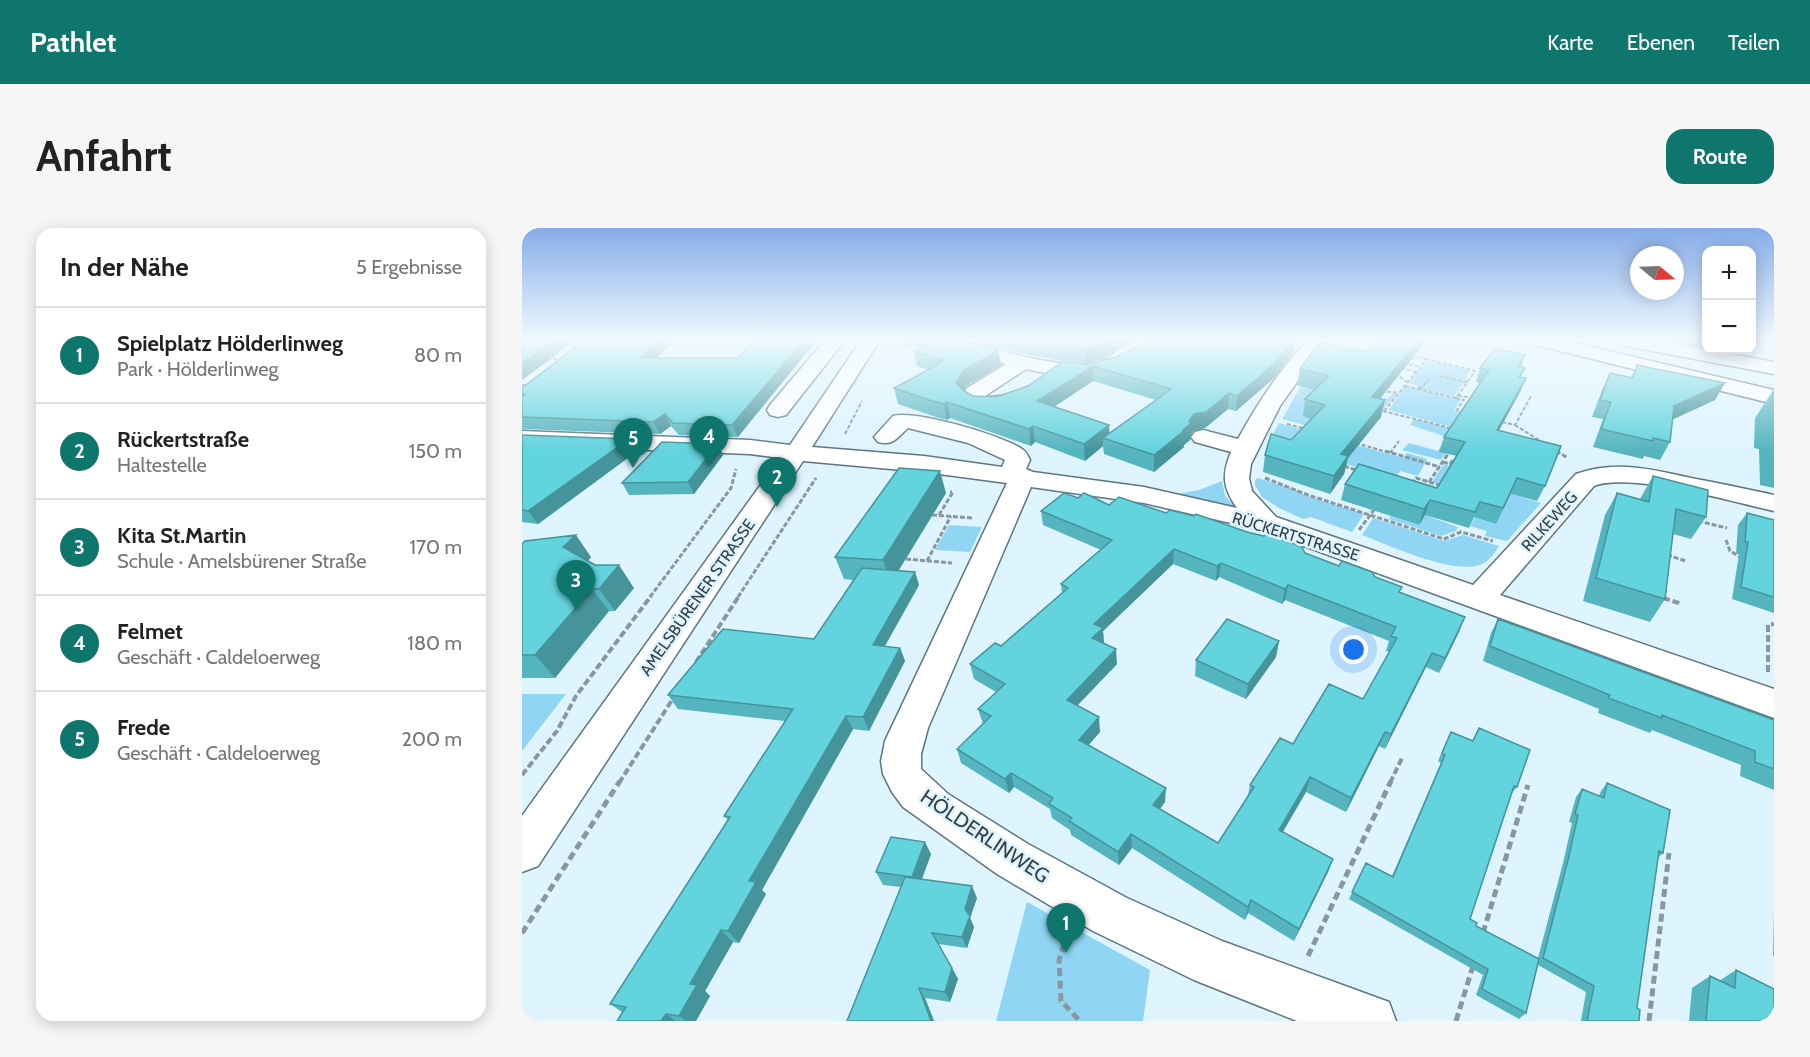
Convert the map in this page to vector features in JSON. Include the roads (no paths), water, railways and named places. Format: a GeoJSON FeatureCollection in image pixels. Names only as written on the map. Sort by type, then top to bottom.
{"type":"FeatureCollection","features":[{"type":"Feature","properties":{"kind":"street"},"geometry":{"type":"LineString","coordinates":[[778,410],[806,377]]}},
{"type":"Feature","properties":{"kind":"street","name":"AMELSBÜRENER STRASSE"},"geometry":{"type":"LineString","coordinates":[[522,852],[797,452],[835,393],[851,377]]}},
{"type":"Feature","properties":{"kind":"street"},"geometry":{"type":"LineString","coordinates":[[1000,377],[975,393],[972,398],[977,402],[997,404],[1009,401],[1047,377]]}},
{"type":"Feature","properties":{"kind":"street"},"geometry":{"type":"LineString","coordinates":[[1266,523],[1243,499],[1236,479],[1242,458],[1263,417],[1288,377]]}},
{"type":"Feature","properties":{"kind":"street"},"geometry":{"type":"LineString","coordinates":[[1672,377],[1712,388],[1774,398]]}},
{"type":"Feature","properties":{"kind":"street"},"geometry":{"type":"LineString","coordinates":[[801,384],[835,393]]}},
{"type":"Feature","properties":{"kind":"street"},"geometry":{"type":"LineString","coordinates":[[886,437],[901,421],[908,421],[942,439],[976,438],[1015,455],[1018,460],[1017,476]]}},
{"type":"Feature","properties":{"kind":"street"},"geometry":{"type":"LineString","coordinates":[[1203,437],[1242,458]]}},
{"type":"Feature","properties":{"kind":"street","name":"RÜCKERTSTRASSE"},"geometry":{"type":"LineString","coordinates":[[522,438],[750,447],[830,457],[924,464],[1144,495],[1266,523],[1479,597],[1771,703]]}},
{"type":"Feature","properties":{"kind":"street","name":"RILKEWEG"},"geometry":{"type":"LineString","coordinates":[[1479,597],[1585,480],[1598,475],[1620,473],[1641,475],[1774,503]]}},
{"type":"Feature","properties":{"kind":"street","name":"HÖLDERLINWEG"},"geometry":{"type":"LineString","coordinates":[[1017,476],[1003,521],[900,752],[904,779],[922,797],[988,843],[1085,901],[1172,945],[1290,993],[1370,1021]]}},
{"type":"Feature","properties":{"kind":"place","name":"Felmet"},"geometry":{"type":"Point","coordinates":[709,466]}},
{"type":"Feature","properties":{"kind":"place","name":"Frede"},"geometry":{"type":"Point","coordinates":[633,468]}},
{"type":"Feature","properties":{"kind":"place","name":"Rückertstraße"},"geometry":{"type":"Point","coordinates":[777,507]}},
{"type":"Feature","properties":{"kind":"place","name":"Kita St.Martin"},"geometry":{"type":"Point","coordinates":[576,610]}},
{"type":"Feature","properties":{"kind":"place","name":"Spielplatz Hölderlinweg"},"geometry":{"type":"Point","coordinates":[1066,953]}}]}
